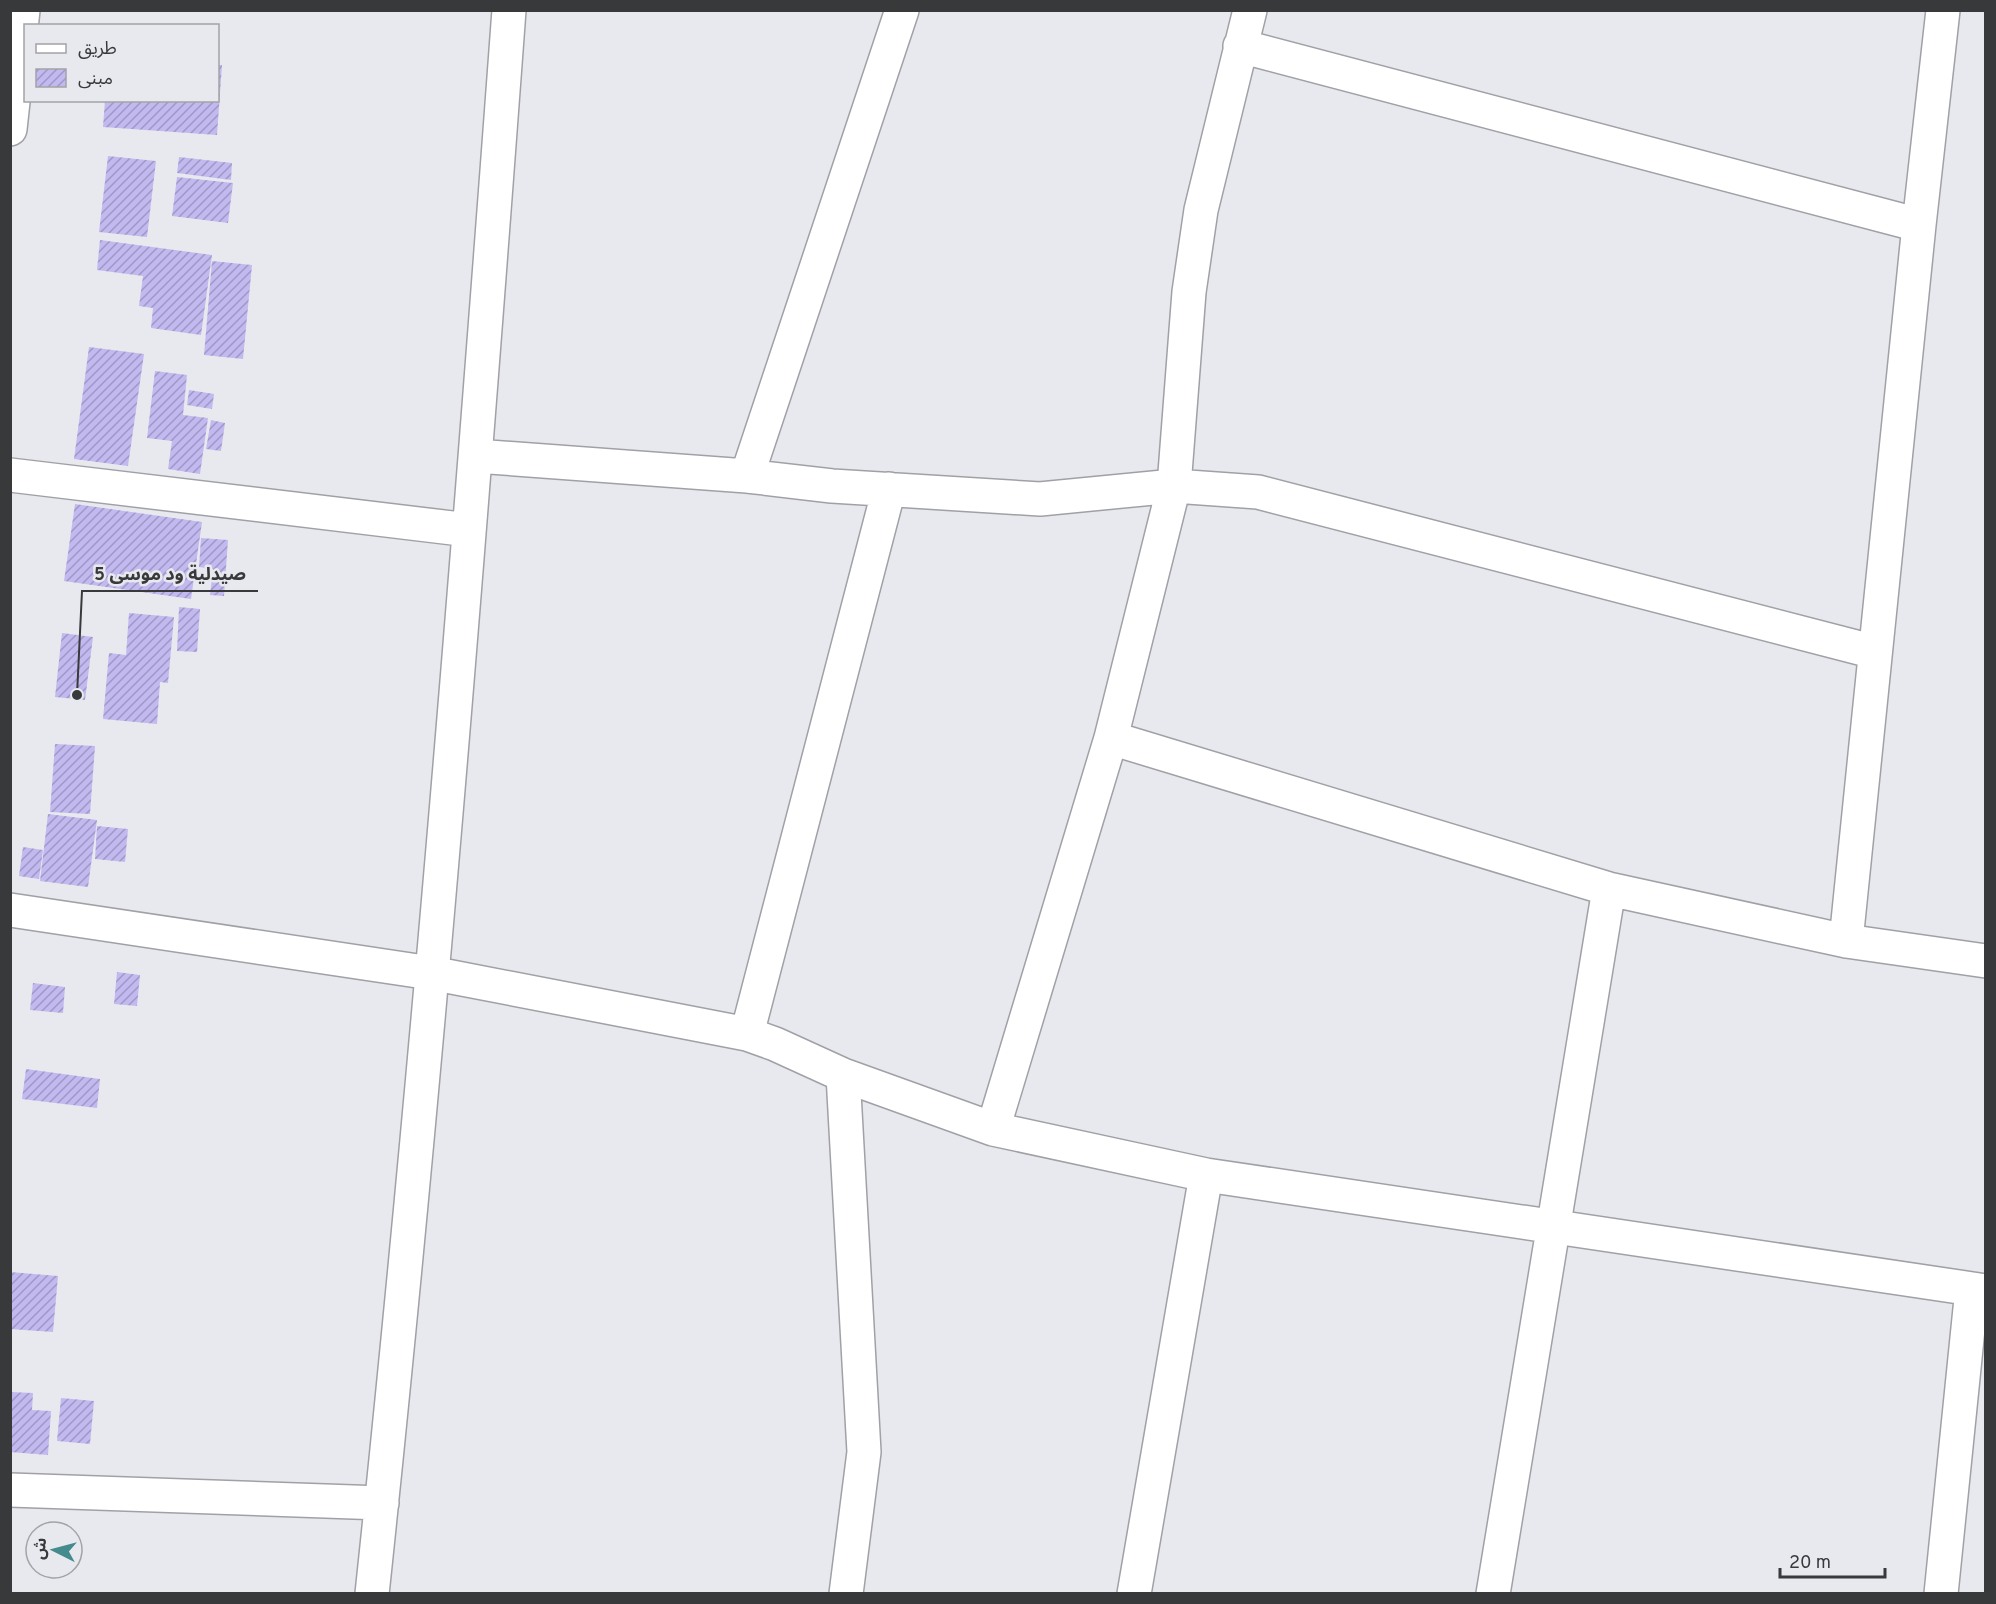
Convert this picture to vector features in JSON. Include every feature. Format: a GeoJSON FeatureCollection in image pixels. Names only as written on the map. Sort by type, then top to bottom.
{"type":"FeatureCollection","features":[{"type":"Feature","properties":{"kind":"street"},"geometry":{"type":"LineString","coordinates":[[10,129],[23,10]]}},
{"type":"Feature","properties":{"kind":"street"},"geometry":{"type":"LineString","coordinates":[[372,1593],[431,973],[476,456],[509,10]]}},
{"type":"Feature","properties":{"kind":"street"},"geometry":{"type":"LineString","coordinates":[[747,476],[902,10]]}},
{"type":"Feature","properties":{"kind":"street"},"geometry":{"type":"LineString","coordinates":[[993,1129],[1111,738],[1174,486],[1189,292],[1200,222],[1250,10]]}},
{"type":"Feature","properties":{"kind":"street"},"geometry":{"type":"LineString","coordinates":[[1846,941],[1918,225],[1943,10]]}},
{"type":"Feature","properties":{"kind":"street"},"geometry":{"type":"LineString","coordinates":[[1240,46],[1918,225]]}},
{"type":"Feature","properties":{"kind":"street"},"geometry":{"type":"LineString","coordinates":[[476,456],[1040,499],[1174,486],[1258,492],[1875,652]]}},
{"type":"Feature","properties":{"kind":"street"},"geometry":{"type":"LineString","coordinates":[[10,475],[469,530]]}},
{"type":"Feature","properties":{"kind":"street"},"geometry":{"type":"LineString","coordinates":[[747,1035],[889,489]]}},
{"type":"Feature","properties":{"kind":"street"},"geometry":{"type":"LineString","coordinates":[[1111,738],[1609,889],[1846,941],[1986,961]]}},
{"type":"Feature","properties":{"kind":"street"},"geometry":{"type":"LineString","coordinates":[[1493,1593],[1609,889]]}},
{"type":"Feature","properties":{"kind":"street"},"geometry":{"type":"LineString","coordinates":[[10,910],[431,973],[747,1035],[775,1044],[843,1075],[993,1129],[1206,1175],[1979,1290],[1941,1593]]}},
{"type":"Feature","properties":{"kind":"street"},"geometry":{"type":"LineString","coordinates":[[843,1075],[864,1452],[846,1593]]}},
{"type":"Feature","properties":{"kind":"street"},"geometry":{"type":"LineString","coordinates":[[1134,1593],[1206,1175]]}},
{"type":"Feature","properties":{"kind":"street"},"geometry":{"type":"LineString","coordinates":[[10,1490],[382,1503]]}},
{"type":"Feature","properties":{"kind":"building"},"geometry":{"type":"Polygon","coordinates":[[[219,65],[222,65],[217,135],[103,127],[105,102],[219,102],[219,65]]]}},
{"type":"Feature","properties":{"kind":"building"},"geometry":{"type":"Polygon","coordinates":[[[108,156],[156,161],[147,237],[99,232],[108,156]]]}},
{"type":"Feature","properties":{"kind":"building"},"geometry":{"type":"Polygon","coordinates":[[[179,157],[232,163],[231,180],[177,173],[179,157]]]}},
{"type":"Feature","properties":{"kind":"building"},"geometry":{"type":"Polygon","coordinates":[[[177,177],[233,183],[228,223],[172,216],[177,177]]]}},
{"type":"Feature","properties":{"kind":"building"},"geometry":{"type":"Polygon","coordinates":[[[100,240],[212,255],[201,335],[151,328],[153,308],[139,306],[143,276],[97,270],[100,240]]]}},
{"type":"Feature","properties":{"kind":"building"},"geometry":{"type":"Polygon","coordinates":[[[212,261],[252,265],[243,359],[204,355],[212,261]]]}},
{"type":"Feature","properties":{"kind":"building"},"geometry":{"type":"Polygon","coordinates":[[[89,347],[144,354],[128,466],[74,459],[89,347]]]}},
{"type":"Feature","properties":{"kind":"building"},"geometry":{"type":"Polygon","coordinates":[[[155,371],[187,375],[183,415],[208,418],[200,474],[168,469],[172,441],[147,438],[155,371]]]}},
{"type":"Feature","properties":{"kind":"building"},"geometry":{"type":"Polygon","coordinates":[[[189,390],[214,394],[212,409],[187,405],[189,390]]]}},
{"type":"Feature","properties":{"kind":"building"},"geometry":{"type":"Polygon","coordinates":[[[211,420],[225,423],[221,451],[206,449],[211,420]]]}},
{"type":"Feature","properties":{"kind":"building"},"geometry":{"type":"Polygon","coordinates":[[[75,504],[202,522],[191,599],[64,581],[75,504]]]}},
{"type":"Feature","properties":{"kind":"building"},"geometry":{"type":"Polygon","coordinates":[[[201,538],[228,540],[224,596],[210,595],[213,569],[199,567],[201,538]]]}},
{"type":"Feature","properties":{"kind":"building"},"geometry":{"type":"Polygon","coordinates":[[[179,607],[200,609],[197,652],[177,651],[179,607]]]}},
{"type":"Feature","properties":{"kind":"building"},"geometry":{"type":"Polygon","coordinates":[[[129,613],[174,617],[168,683],[160,682],[157,724],[103,719],[109,653],[126,655],[129,613]]]}},
{"type":"Feature","properties":{"kind":"building"},"geometry":{"type":"Polygon","coordinates":[[[62,633],[93,637],[85,700],[55,697],[62,633]]]}},
{"type":"Feature","properties":{"kind":"building"},"geometry":{"type":"Polygon","coordinates":[[[55,744],[95,746],[90,814],[50,812],[55,744]]]}},
{"type":"Feature","properties":{"kind":"building"},"geometry":{"type":"Polygon","coordinates":[[[48,814],[97,820],[88,887],[40,881],[48,814]]]}},
{"type":"Feature","properties":{"kind":"building"},"geometry":{"type":"Polygon","coordinates":[[[97,826],[128,829],[125,862],[95,859],[97,826]]]}},
{"type":"Feature","properties":{"kind":"building"},"geometry":{"type":"Polygon","coordinates":[[[23,847],[43,850],[39,879],[19,876],[23,847]]]}},
{"type":"Feature","properties":{"kind":"building"},"geometry":{"type":"Polygon","coordinates":[[[117,972],[140,975],[137,1006],[114,1004],[117,972]]]}},
{"type":"Feature","properties":{"kind":"building"},"geometry":{"type":"Polygon","coordinates":[[[33,983],[65,987],[63,1013],[30,1010],[33,983]]]}},
{"type":"Feature","properties":{"kind":"building"},"geometry":{"type":"Polygon","coordinates":[[[26,1069],[100,1079],[97,1108],[22,1099],[26,1069]]]}},
{"type":"Feature","properties":{"kind":"building"},"geometry":{"type":"Polygon","coordinates":[[[10,1272],[58,1276],[53,1332],[10,1329],[10,1272]]]}},
{"type":"Feature","properties":{"kind":"building"},"geometry":{"type":"Polygon","coordinates":[[[10,1392],[33,1393],[32,1410],[51,1411],[48,1455],[10,1452],[10,1392]]]}},
{"type":"Feature","properties":{"kind":"building"},"geometry":{"type":"Polygon","coordinates":[[[61,1398],[94,1401],[90,1444],[57,1441],[61,1398]]]}},
{"type":"Feature","properties":{"kind":"place","name":"صيدلية ود موسى 5"},"geometry":{"type":"Point","coordinates":[77,695]}}]}
